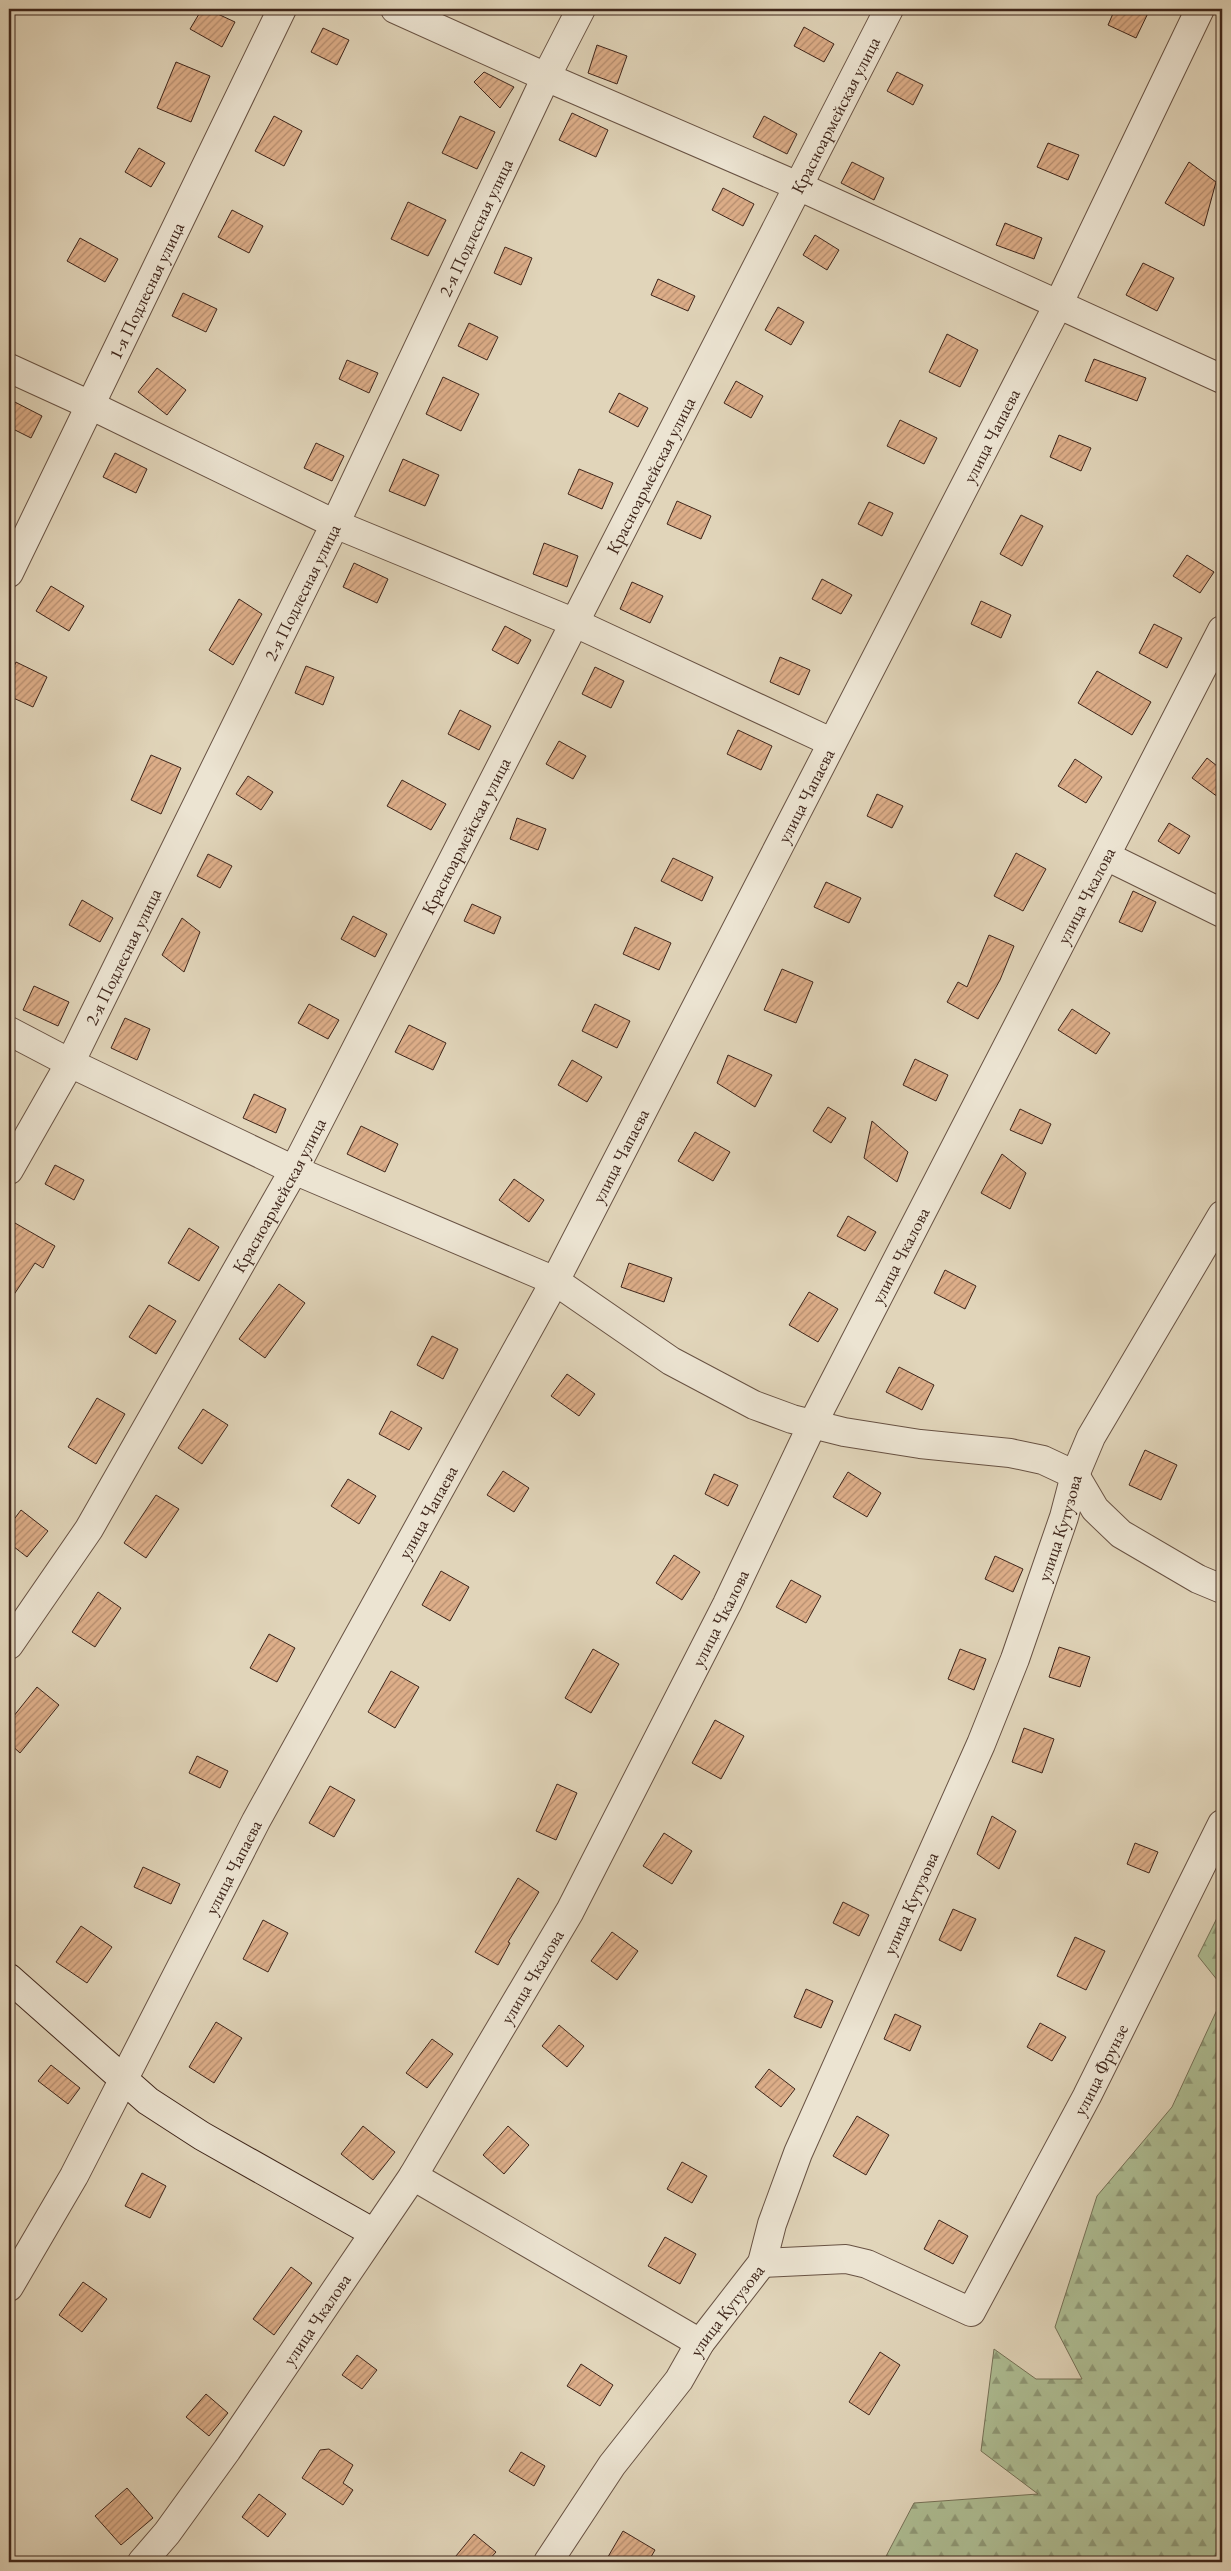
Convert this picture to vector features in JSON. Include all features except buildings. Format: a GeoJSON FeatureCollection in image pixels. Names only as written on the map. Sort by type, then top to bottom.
{"type":"FeatureCollection","features":[{"type":"Feature","properties":{"kind":"street","name":"1-я Подлесная улица"},"geometry":{"type":"LineString","coordinates":[[9,573],[282,9]]}},
{"type":"Feature","properties":{"kind":"street"},"geometry":{"type":"LineString","coordinates":[[395,9],[546,77],[798,186],[1222,379]]}},
{"type":"Feature","properties":{"kind":"street","name":"2-я Подлесная улица"},"geometry":{"type":"LineString","coordinates":[[9,1170],[70,1063],[335,524],[546,77],[582,9]]}},
{"type":"Feature","properties":{"kind":"street","name":"Красноармейская улица"},"geometry":{"type":"LineString","coordinates":[[9,1645],[90,1529],[294,1170],[889,9]]}},
{"type":"Feature","properties":{"kind":"street","name":"улица Чапаева"},"geometry":{"type":"LineString","coordinates":[[9,2287],[74,2176],[256,1821],[556,1281],[831,742],[1058,305],[1200,9]]}},
{"type":"Feature","properties":{"kind":"street"},"geometry":{"type":"LineString","coordinates":[[9,368],[90,405],[335,524],[574,622],[831,742]]}},
{"type":"Feature","properties":{"kind":"street","name":"улица Чкалова"},"geometry":{"type":"LineString","coordinates":[[142,2562],[167,2533],[228,2450],[413,2176],[570,1911],[726,1604],[814,1424],[1222,630]]}},
{"type":"Feature","properties":{"kind":"street"},"geometry":{"type":"LineString","coordinates":[[1106,856],[1222,913]]}},
{"type":"Feature","properties":{"kind":"street"},"geometry":{"type":"LineString","coordinates":[[9,1031],[70,1063],[294,1170],[556,1281],[671,1361],[754,1405],[844,1432],[920,1444],[1010,1453],[1043,1460],[1075,1475],[1095,1509],[1121,1534],[1198,1579],[1222,1589]]}},
{"type":"Feature","properties":{"kind":"street","name":"улица Кутузова"},"geometry":{"type":"LineString","coordinates":[[548,2562],[612,2465],[679,2380],[700,2343],[762,2264],[772,2224],[798,2153],[977,1753],[1015,1659],[1064,1517],[1075,1475],[1092,1438],[1222,1215]]}},
{"type":"Feature","properties":{"kind":"street","name":"улица Фрунзе"},"geometry":{"type":"LineString","coordinates":[[762,2264],[837,2259],[860,2262],[971,2312],[1087,2096],[1222,1824]]}},
{"type":"Feature","properties":{"kind":"street"},"geometry":{"type":"LineString","coordinates":[[9,1978],[148,2101],[202,2136],[374,2232]]}},
{"type":"Feature","properties":{"kind":"street"},"geometry":{"type":"LineString","coordinates":[[413,2176],[700,2343]]}},
{"type":"Feature","properties":{"kind":"green space"},"geometry":{"type":"Polygon","coordinates":[[[1222,1908],[1222,1986],[1198,1956],[1222,1908]]]}},
{"type":"Feature","properties":{"kind":"green space"},"geometry":{"type":"Polygon","coordinates":[[[1222,1999],[1222,2562],[883,2562],[914,2503],[1038,2494],[981,2451],[994,2349],[1036,2379],[1082,2379],[1055,2327],[1097,2196],[1172,2107],[1222,1999]]]}}]}
